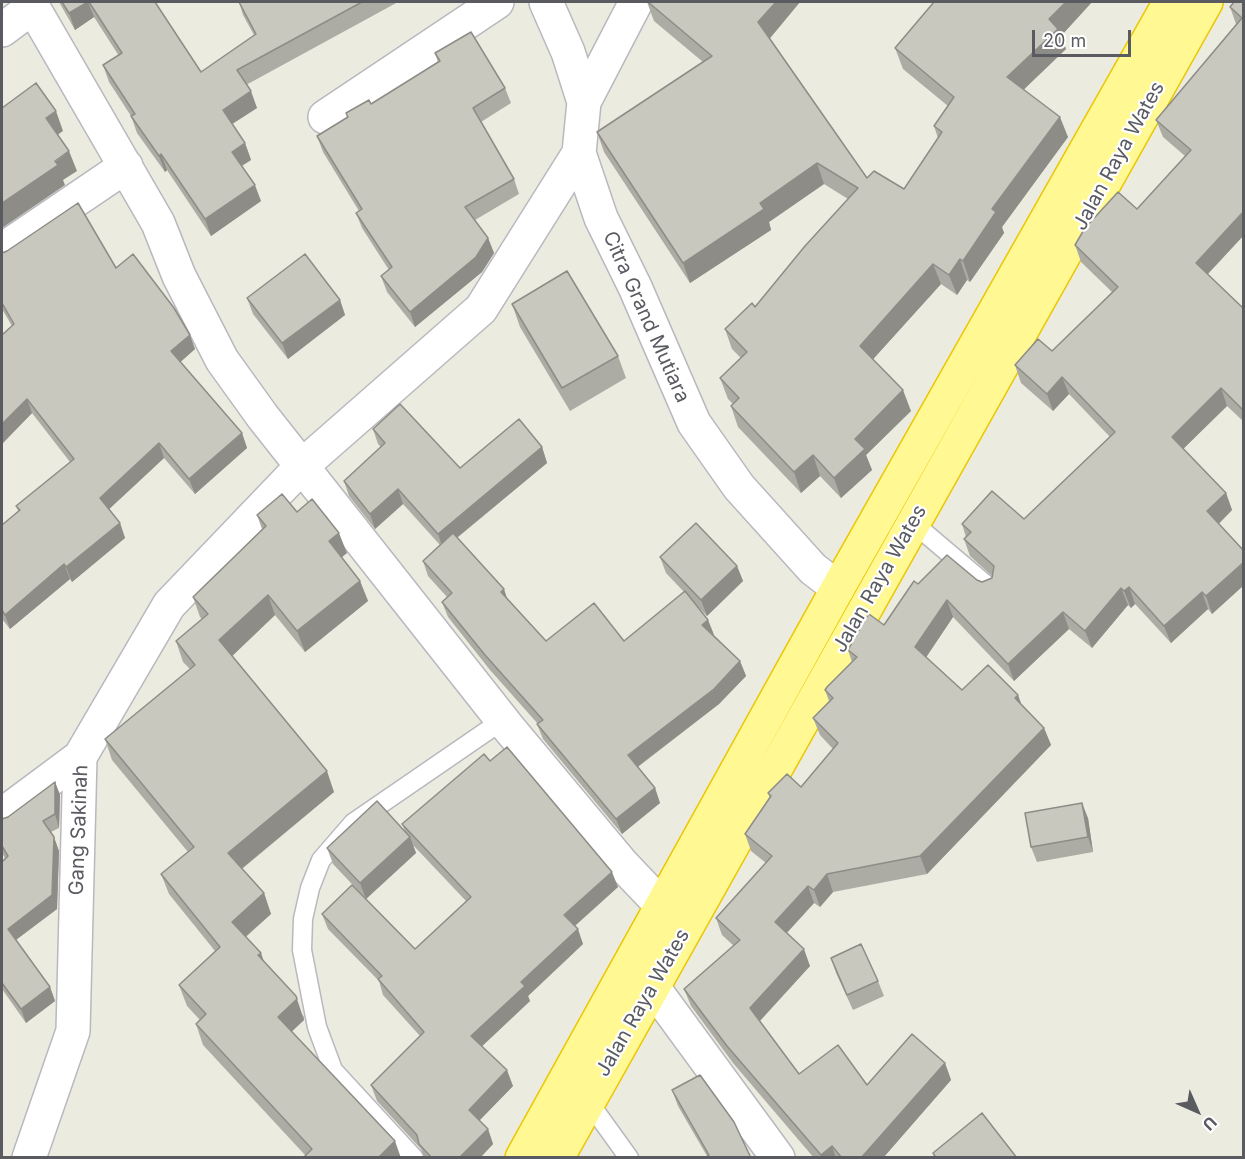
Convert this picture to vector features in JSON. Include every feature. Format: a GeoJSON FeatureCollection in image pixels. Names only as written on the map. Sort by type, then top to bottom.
{"type":"FeatureCollection","features":[{"type":"Feature","properties":{"kind":"highway","name":"Jalan Raya Wates"},"geometry":{"type":"LineString","coordinates":[[522,1158],[838,588],[1170,2]]}},
{"type":"Feature","properties":{"kind":"highway","name":"Jalan Raya Wates"},"geometry":{"type":"LineString","coordinates":[[557,1158],[1206,2]]}},
{"type":"Feature","properties":{"kind":"street"},"geometry":{"type":"LineString","coordinates":[[325,117],[497,2]]}},
{"type":"Feature","properties":{"kind":"street","name":"Citra Grand Mutiara"},"geometry":{"type":"LineString","coordinates":[[546,2],[568,52],[584,102],[579,153],[601,218],[635,287],[694,423],[739,487],[813,569],[838,588]]}},
{"type":"Feature","properties":{"kind":"street"},"geometry":{"type":"LineString","coordinates":[[584,102],[636,2]]}},
{"type":"Feature","properties":{"kind":"street"},"geometry":{"type":"LineString","coordinates":[[2,30],[31,4],[158,223],[178,276],[222,360],[502,720],[622,865],[663,907]]}},
{"type":"Feature","properties":{"kind":"street","name":"Gang Sakinah"},"geometry":{"type":"LineString","coordinates":[[29,1158],[73,1031],[80,757],[169,605],[303,465],[481,309],[579,153]]}},
{"type":"Feature","properties":{"kind":"street"},"geometry":{"type":"LineString","coordinates":[[2,250],[126,166]]}},
{"type":"Feature","properties":{"kind":"street"},"geometry":{"type":"LineString","coordinates":[[2,815],[80,757]]}},
{"type":"Feature","properties":{"kind":"street"},"geometry":{"type":"LineString","coordinates":[[652,986],[778,1158]]}},
{"type":"Feature","properties":{"kind":"lane"},"geometry":{"type":"LineString","coordinates":[[912,522],[990,588]]}},
{"type":"Feature","properties":{"kind":"lane"},"geometry":{"type":"LineString","coordinates":[[414,1158],[333,1070],[317,1027],[303,959],[303,919],[310,888],[321,860],[353,823],[502,720]]}},
{"type":"Feature","properties":{"kind":"lane"},"geometry":{"type":"LineString","coordinates":[[588,1101],[629,1158]]}},
{"type":"Feature","properties":{"kind":"building"},"geometry":{"type":"Polygon","coordinates":[[[62,2],[88,2],[69,13],[62,2]]]}},
{"type":"Feature","properties":{"kind":"building"},"geometry":{"type":"Polygon","coordinates":[[[89,2],[155,2],[201,72],[256,34],[239,2],[362,2],[237,70],[251,91],[223,110],[245,143],[232,152],[255,185],[205,219],[161,154],[159,156],[131,116],[135,114],[103,65],[122,53],[89,2]]]}},
{"type":"Feature","properties":{"kind":"building"},"geometry":{"type":"Polygon","coordinates":[[[648,2],[776,2],[758,22],[867,178],[874,171],[904,189],[942,132],[934,126],[954,97],[895,48],[934,2],[1066,2],[1049,19],[1058,29],[1007,77],[1060,117],[992,209],[996,212],[963,261],[960,259],[949,275],[933,264],[860,346],[903,390],[855,439],[865,449],[834,478],[813,455],[794,472],[731,406],[739,398],[720,378],[747,352],[725,329],[752,303],[755,307],[805,246],[858,188],[817,163],[760,203],[764,209],[683,263],[597,132],[712,56],[648,2]]]}},
{"type":"Feature","properties":{"kind":"building"},"geometry":{"type":"Polygon","coordinates":[[[1234,2],[1244,2],[1244,211],[1196,263],[1244,309],[1244,410],[1221,388],[1172,437],[1226,493],[1207,511],[1244,551],[1244,562],[1206,596],[1202,592],[1164,626],[1129,587],[1124,591],[1121,588],[1085,631],[1063,612],[1008,664],[947,600],[915,647],[962,690],[988,665],[1018,695],[1015,698],[1044,728],[920,856],[827,874],[814,890],[808,886],[775,922],[804,949],[750,1008],[799,1074],[838,1045],[867,1085],[912,1034],[945,1063],[861,1158],[842,1158],[832,1146],[821,1155],[727,1046],[684,989],[740,940],[716,918],[772,856],[745,834],[771,796],[768,793],[787,774],[801,787],[838,743],[813,718],[833,698],[825,690],[827,687],[857,657],[848,650],[865,619],[869,614],[884,625],[914,581],[918,584],[947,555],[977,580],[982,582],[992,578],[994,566],[964,539],[971,532],[962,524],[992,491],[1024,519],[1115,432],[1062,377],[1047,394],[1015,365],[1038,339],[1052,351],[1118,287],[1075,245],[1085,228],[1118,192],[1137,209],[1191,150],[1156,120],[1242,18],[1230,7],[1234,2]]]}},
{"type":"Feature","properties":{"kind":"building"},"geometry":{"type":"Polygon","coordinates":[[[471,32],[505,88],[473,108],[514,179],[465,207],[488,238],[476,257],[410,312],[381,276],[392,267],[356,213],[362,209],[317,136],[348,117],[346,113],[369,100],[371,104],[440,61],[435,53],[471,32]]]}},
{"type":"Feature","properties":{"kind":"building"},"geometry":{"type":"Polygon","coordinates":[[[36,83],[56,111],[46,118],[69,151],[55,161],[58,165],[2,203],[2,108],[36,83]]]}},
{"type":"Feature","properties":{"kind":"building"},"geometry":{"type":"Polygon","coordinates":[[[78,203],[116,268],[133,254],[174,308],[190,335],[171,351],[242,433],[189,479],[159,443],[100,498],[120,523],[66,567],[64,564],[5,615],[2,610],[2,525],[20,510],[16,506],[74,459],[27,399],[2,424],[2,335],[14,324],[2,303],[2,253],[78,203]]]}},
{"type":"Feature","properties":{"kind":"building"},"geometry":{"type":"Polygon","coordinates":[[[305,254],[340,300],[282,343],[247,298],[305,254]]]}},
{"type":"Feature","properties":{"kind":"building"},"geometry":{"type":"Polygon","coordinates":[[[567,271],[618,356],[562,388],[512,304],[567,271]]]}},
{"type":"Feature","properties":{"kind":"building"},"geometry":{"type":"Polygon","coordinates":[[[400,404],[460,468],[519,419],[542,447],[438,534],[398,489],[370,514],[344,481],[385,443],[373,429],[400,404]]]}},
{"type":"Feature","properties":{"kind":"building"},"geometry":{"type":"Polygon","coordinates":[[[282,494],[297,512],[312,499],[339,533],[329,541],[360,581],[297,631],[268,595],[219,640],[327,771],[228,853],[264,893],[232,922],[261,953],[258,955],[296,996],[297,999],[278,1017],[395,1141],[378,1158],[303,1158],[312,1149],[196,1024],[206,1014],[179,985],[220,947],[161,874],[194,847],[105,739],[195,665],[176,641],[208,614],[193,597],[266,526],[257,515],[282,494]]]}},
{"type":"Feature","properties":{"kind":"building"},"geometry":{"type":"Polygon","coordinates":[[[696,523],[737,566],[701,600],[660,557],[696,523]]]}},
{"type":"Feature","properties":{"kind":"building"},"geometry":{"type":"Polygon","coordinates":[[[453,533],[504,589],[501,592],[546,641],[594,603],[624,641],[685,591],[708,620],[702,625],[740,661],[714,689],[628,755],[655,788],[616,819],[537,724],[543,720],[442,602],[452,593],[423,561],[453,533]]]}},
{"type":"Feature","properties":{"kind":"building"},"geometry":{"type":"Polygon","coordinates":[[[507,747],[612,872],[564,915],[578,929],[521,982],[525,986],[471,1036],[507,1070],[469,1110],[488,1129],[459,1158],[432,1158],[419,1144],[417,1135],[371,1085],[424,1032],[378,979],[382,976],[322,914],[352,885],[415,949],[471,897],[402,824],[484,754],[490,761],[507,747]]]}},
{"type":"Feature","properties":{"kind":"building"},"geometry":{"type":"Polygon","coordinates":[[[55,782],[55,814],[43,821],[54,837],[52,895],[8,929],[50,987],[21,1009],[2,983],[2,862],[8,856],[2,846],[2,819],[55,782]]]}},
{"type":"Feature","properties":{"kind":"building"},"geometry":{"type":"Polygon","coordinates":[[[377,801],[410,837],[360,883],[327,848],[377,801]]]}},
{"type":"Feature","properties":{"kind":"building"},"geometry":{"type":"Polygon","coordinates":[[[1082,803],[1088,837],[1031,847],[1025,813],[1082,803]]]}},
{"type":"Feature","properties":{"kind":"building"},"geometry":{"type":"Polygon","coordinates":[[[861,944],[878,981],[847,995],[831,958],[861,944]]]}},
{"type":"Feature","properties":{"kind":"building"},"geometry":{"type":"Polygon","coordinates":[[[700,1075],[734,1122],[751,1158],[705,1158],[709,1155],[672,1090],[700,1075]]]}},
{"type":"Feature","properties":{"kind":"building"},"geometry":{"type":"Polygon","coordinates":[[[982,1113],[1017,1158],[936,1158],[933,1153],[982,1113]]]}}]}
